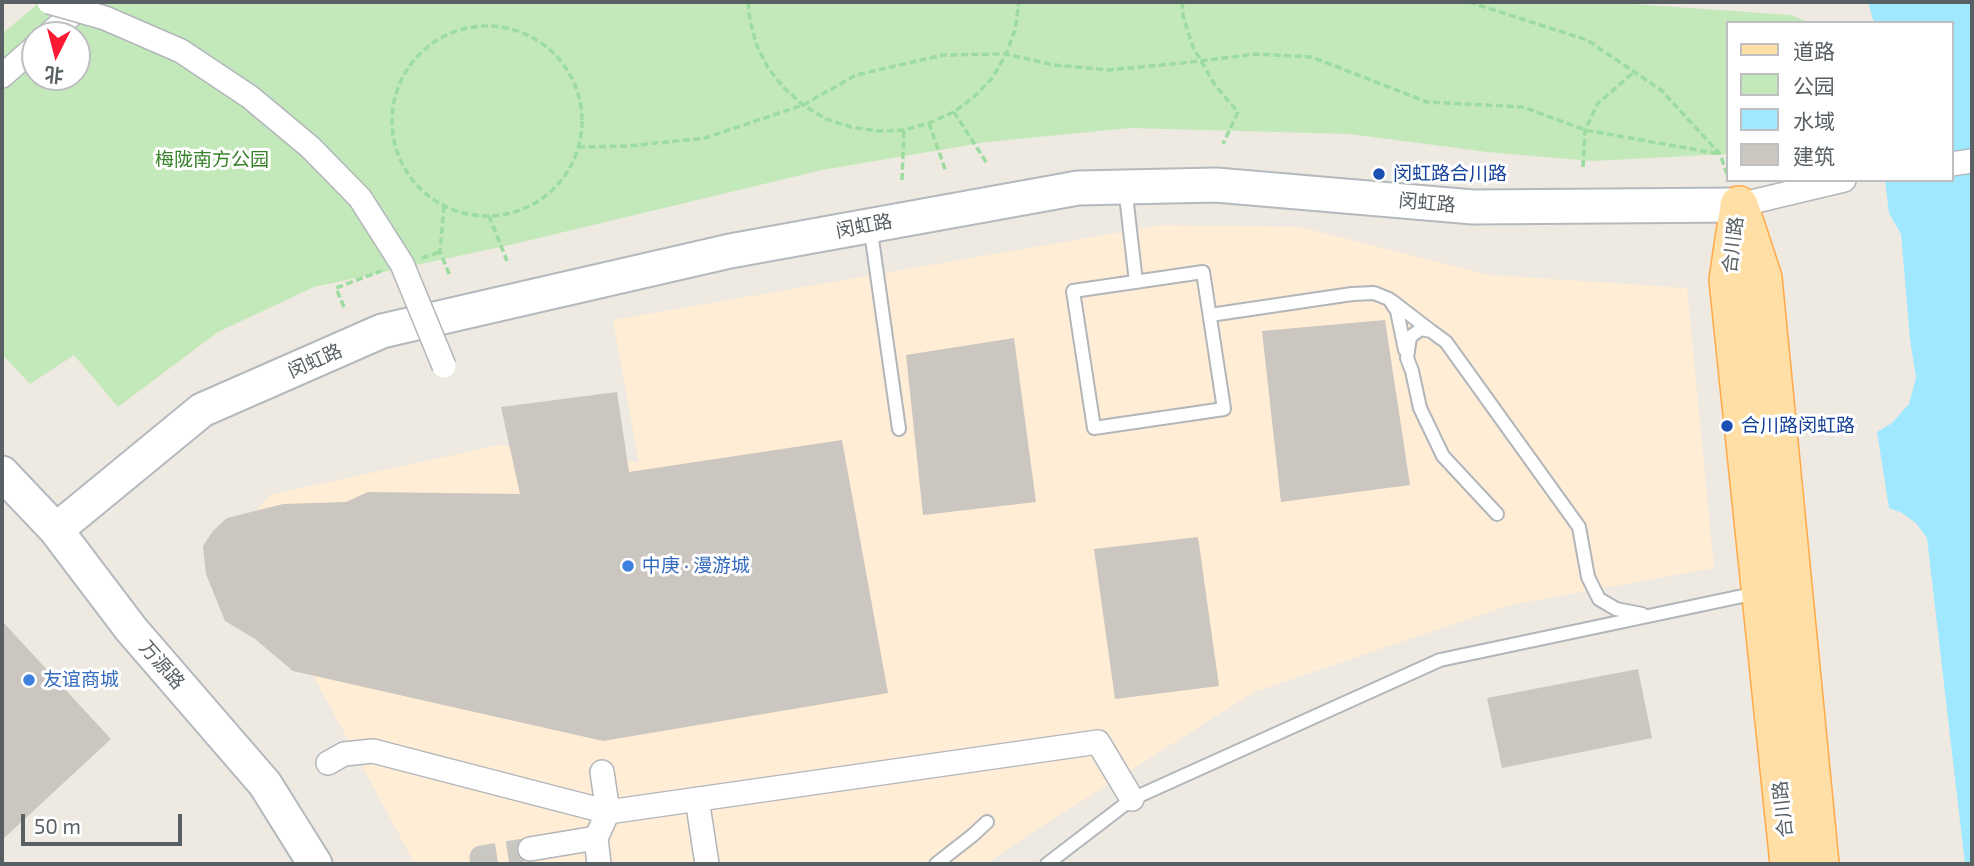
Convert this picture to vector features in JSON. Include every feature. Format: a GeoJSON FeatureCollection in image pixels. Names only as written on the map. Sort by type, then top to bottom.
{"type":"FeatureCollection","features":[{"type":"Feature","properties":{"kind":"main road","name":"闵虹路"},"geometry":{"type":"LineString","coordinates":[[56,530],[202,410],[382,331],[730,251],[1078,188],[1216,185],[1473,207],[1733,189]]}},
{"type":"Feature","properties":{"kind":"main road","name":"合川路"},"geometry":{"type":"LineString","coordinates":[[1733,189],[1728,280],[1789,864]]}},
{"type":"Feature","properties":{"kind":"main road","name":"合川路"},"geometry":{"type":"LineString","coordinates":[[1733,189],[1763,278],[1821,864]]}},
{"type":"Feature","properties":{"kind":"main road","name":"万源路"},"geometry":{"type":"LineString","coordinates":[[2,473],[56,530],[131,629],[265,784],[315,864]]}},
{"type":"Feature","properties":{"kind":"street"},"geometry":{"type":"LineString","coordinates":[[49,2],[105,18],[181,51],[250,97],[310,147],[360,198],[402,264],[444,366]]}},
{"type":"Feature","properties":{"kind":"street"},"geometry":{"type":"LineString","coordinates":[[64,21],[76,10]]}},
{"type":"Feature","properties":{"kind":"street"},"geometry":{"type":"LineString","coordinates":[[2,76],[21,59]]}},
{"type":"Feature","properties":{"kind":"street"},"geometry":{"type":"LineString","coordinates":[[1953,164],[1972,161]]}},
{"type":"Feature","properties":{"kind":"street"},"geometry":{"type":"LineString","coordinates":[[1733,189],[1819,182]]}},
{"type":"Feature","properties":{"kind":"street"},"geometry":{"type":"LineString","coordinates":[[328,763],[344,754],[373,751],[608,812],[1098,743],[1132,799]]}},
{"type":"Feature","properties":{"kind":"street"},"geometry":{"type":"LineString","coordinates":[[599,864],[596,838],[608,812],[602,772]]}},
{"type":"Feature","properties":{"kind":"street"},"geometry":{"type":"LineString","coordinates":[[697,799],[707,864]]}},
{"type":"Feature","properties":{"kind":"street"},"geometry":{"type":"LineString","coordinates":[[530,849],[596,838]]}},
{"type":"Feature","properties":{"kind":"lane"},"geometry":{"type":"LineString","coordinates":[[1125,187],[1136,282]]}},
{"type":"Feature","properties":{"kind":"lane"},"geometry":{"type":"LineString","coordinates":[[870,225],[899,429]]}},
{"type":"Feature","properties":{"kind":"lane"},"geometry":{"type":"LineString","coordinates":[[1203,272],[1224,409],[1094,428],[1073,291],[1136,282],[1203,272]]}},
{"type":"Feature","properties":{"kind":"lane"},"geometry":{"type":"LineString","coordinates":[[1210,315],[1352,294],[1374,293],[1389,299],[1446,342],[1579,527],[1588,577],[1599,599],[1616,610],[1653,615]]}},
{"type":"Feature","properties":{"kind":"lane"},"geometry":{"type":"LineString","coordinates":[[1389,299],[1397,312],[1420,408],[1443,456],[1497,514]]}},
{"type":"Feature","properties":{"kind":"lane"},"geometry":{"type":"LineString","coordinates":[[1407,358],[1409,337],[1421,329],[1436,335]]}},
{"type":"Feature","properties":{"kind":"lane"},"geometry":{"type":"LineString","coordinates":[[1047,864],[1132,799],[1440,660],[1761,592]]}},
{"type":"Feature","properties":{"kind":"lane"},"geometry":{"type":"LineString","coordinates":[[936,864],[987,822]]}},
{"type":"Feature","properties":{"kind":"path"},"geometry":{"type":"LineString","coordinates":[[748,2],[757,46],[768,68],[784,89],[826,119],[877,131],[904,130],[929,123],[954,112],[975,96],[993,76],[1006,54],[1015,30],[1019,2]]}},
{"type":"Feature","properties":{"kind":"path"},"geometry":{"type":"LineString","coordinates":[[1182,2],[1183,16],[1193,47],[1215,85],[1238,112],[1223,144]]}},
{"type":"Feature","properties":{"kind":"path"},"geometry":{"type":"LineString","coordinates":[[1469,2],[1587,40],[1661,90],[1720,155],[1726,171]]}},
{"type":"Feature","properties":{"kind":"path"},"geometry":{"type":"LineString","coordinates":[[492,25],[523,32],[550,48],[570,73],[581,103],[582,134],[578,147],[573,164],[554,190],[528,208],[497,216],[466,214],[436,202],[412,182],[396,154],[390,123],[394,92],[409,64],[432,42],[461,28],[492,25]]}},
{"type":"Feature","properties":{"kind":"path"},"geometry":{"type":"LineString","coordinates":[[578,147],[628,146],[705,138],[803,105],[856,75],[943,55],[1006,54],[1054,65],[1109,70],[1256,54],[1312,57],[1427,102],[1523,107],[1585,130],[1720,155]]}},
{"type":"Feature","properties":{"kind":"path"},"geometry":{"type":"LineString","coordinates":[[1583,167],[1585,130],[1598,103],[1634,72]]}},
{"type":"Feature","properties":{"kind":"path"},"geometry":{"type":"LineString","coordinates":[[954,112],[988,165]]}},
{"type":"Feature","properties":{"kind":"path"},"geometry":{"type":"LineString","coordinates":[[929,123],[946,172]]}},
{"type":"Feature","properties":{"kind":"path"},"geometry":{"type":"LineString","coordinates":[[902,180],[904,130]]}},
{"type":"Feature","properties":{"kind":"path"},"geometry":{"type":"LineString","coordinates":[[444,206],[440,252],[450,276]]}},
{"type":"Feature","properties":{"kind":"path"},"geometry":{"type":"LineString","coordinates":[[489,216],[507,261]]}},
{"type":"Feature","properties":{"kind":"path"},"geometry":{"type":"LineString","coordinates":[[344,307],[336,288],[402,264]]}},
{"type":"Feature","properties":{"kind":"shaded area"},"geometry":{"type":"Polygon","coordinates":[[[1162,225],[1300,227],[1490,275],[1687,288],[1714,568],[1510,605],[1254,692],[1028,835],[987,864],[415,864],[299,649],[226,554],[269,495],[499,445],[639,463],[613,320],[1162,225]]]}},
{"type":"Feature","properties":{"kind":"green space","name":"梅陇南方公园"},"geometry":{"type":"Polygon","coordinates":[[[40,2],[1603,2],[1791,15],[1806,21],[1726,21],[1726,154],[1592,161],[1487,152],[1350,134],[1130,128],[987,142],[822,170],[514,244],[314,287],[218,332],[118,407],[74,355],[30,384],[2,354],[2,34],[40,2]]]}},
{"type":"Feature","properties":{"kind":"water"},"geometry":{"type":"Polygon","coordinates":[[[1868,2],[1972,2],[1972,864],[1965,864],[1927,538],[1916,523],[1889,508],[1877,432],[1892,423],[1909,404],[1916,378],[1901,234],[1889,213],[1885,182],[1953,182],[1953,21],[1873,21],[1868,2]]]}},
{"type":"Feature","properties":{"kind":"building"},"geometry":{"type":"Polygon","coordinates":[[[1385,320],[1410,485],[1281,502],[1262,331],[1385,320]]]}},
{"type":"Feature","properties":{"kind":"building"},"geometry":{"type":"Polygon","coordinates":[[[1014,338],[1036,502],[923,515],[906,355],[1014,338]]]}},
{"type":"Feature","properties":{"kind":"building"},"geometry":{"type":"Polygon","coordinates":[[[617,392],[629,472],[842,440],[888,693],[603,741],[293,671],[255,639],[225,621],[206,574],[203,546],[213,531],[227,518],[283,504],[346,502],[368,492],[520,494],[501,407],[617,392]]]}},
{"type":"Feature","properties":{"kind":"building"},"geometry":{"type":"Polygon","coordinates":[[[1198,537],[1219,686],[1115,699],[1094,549],[1198,537]]]}},
{"type":"Feature","properties":{"kind":"building","name":"友谊商城"},"geometry":{"type":"Polygon","coordinates":[[[2,621],[111,739],[2,840],[2,621]]]}},
{"type":"Feature","properties":{"kind":"building"},"geometry":{"type":"Polygon","coordinates":[[[1638,669],[1652,738],[1502,768],[1487,698],[1638,669]]]}},
{"type":"Feature","properties":{"kind":"tunnel"},"geometry":{"type":"LineString","coordinates":[[482,864],[481,857],[530,849]]}},
{"type":"Feature","properties":{"kind":"place","name":"闵虹路合川路"},"geometry":{"type":"Point","coordinates":[1379,174]}},
{"type":"Feature","properties":{"kind":"place","name":"合川路闵虹路"},"geometry":{"type":"Point","coordinates":[1727,426]}},
{"type":"Feature","properties":{"kind":"place","name":"中庚 · 漫游城"},"geometry":{"type":"Point","coordinates":[628,566]}},
{"type":"Feature","properties":{"kind":"place","name":"友谊商城"},"geometry":{"type":"Point","coordinates":[29,680]}}]}
